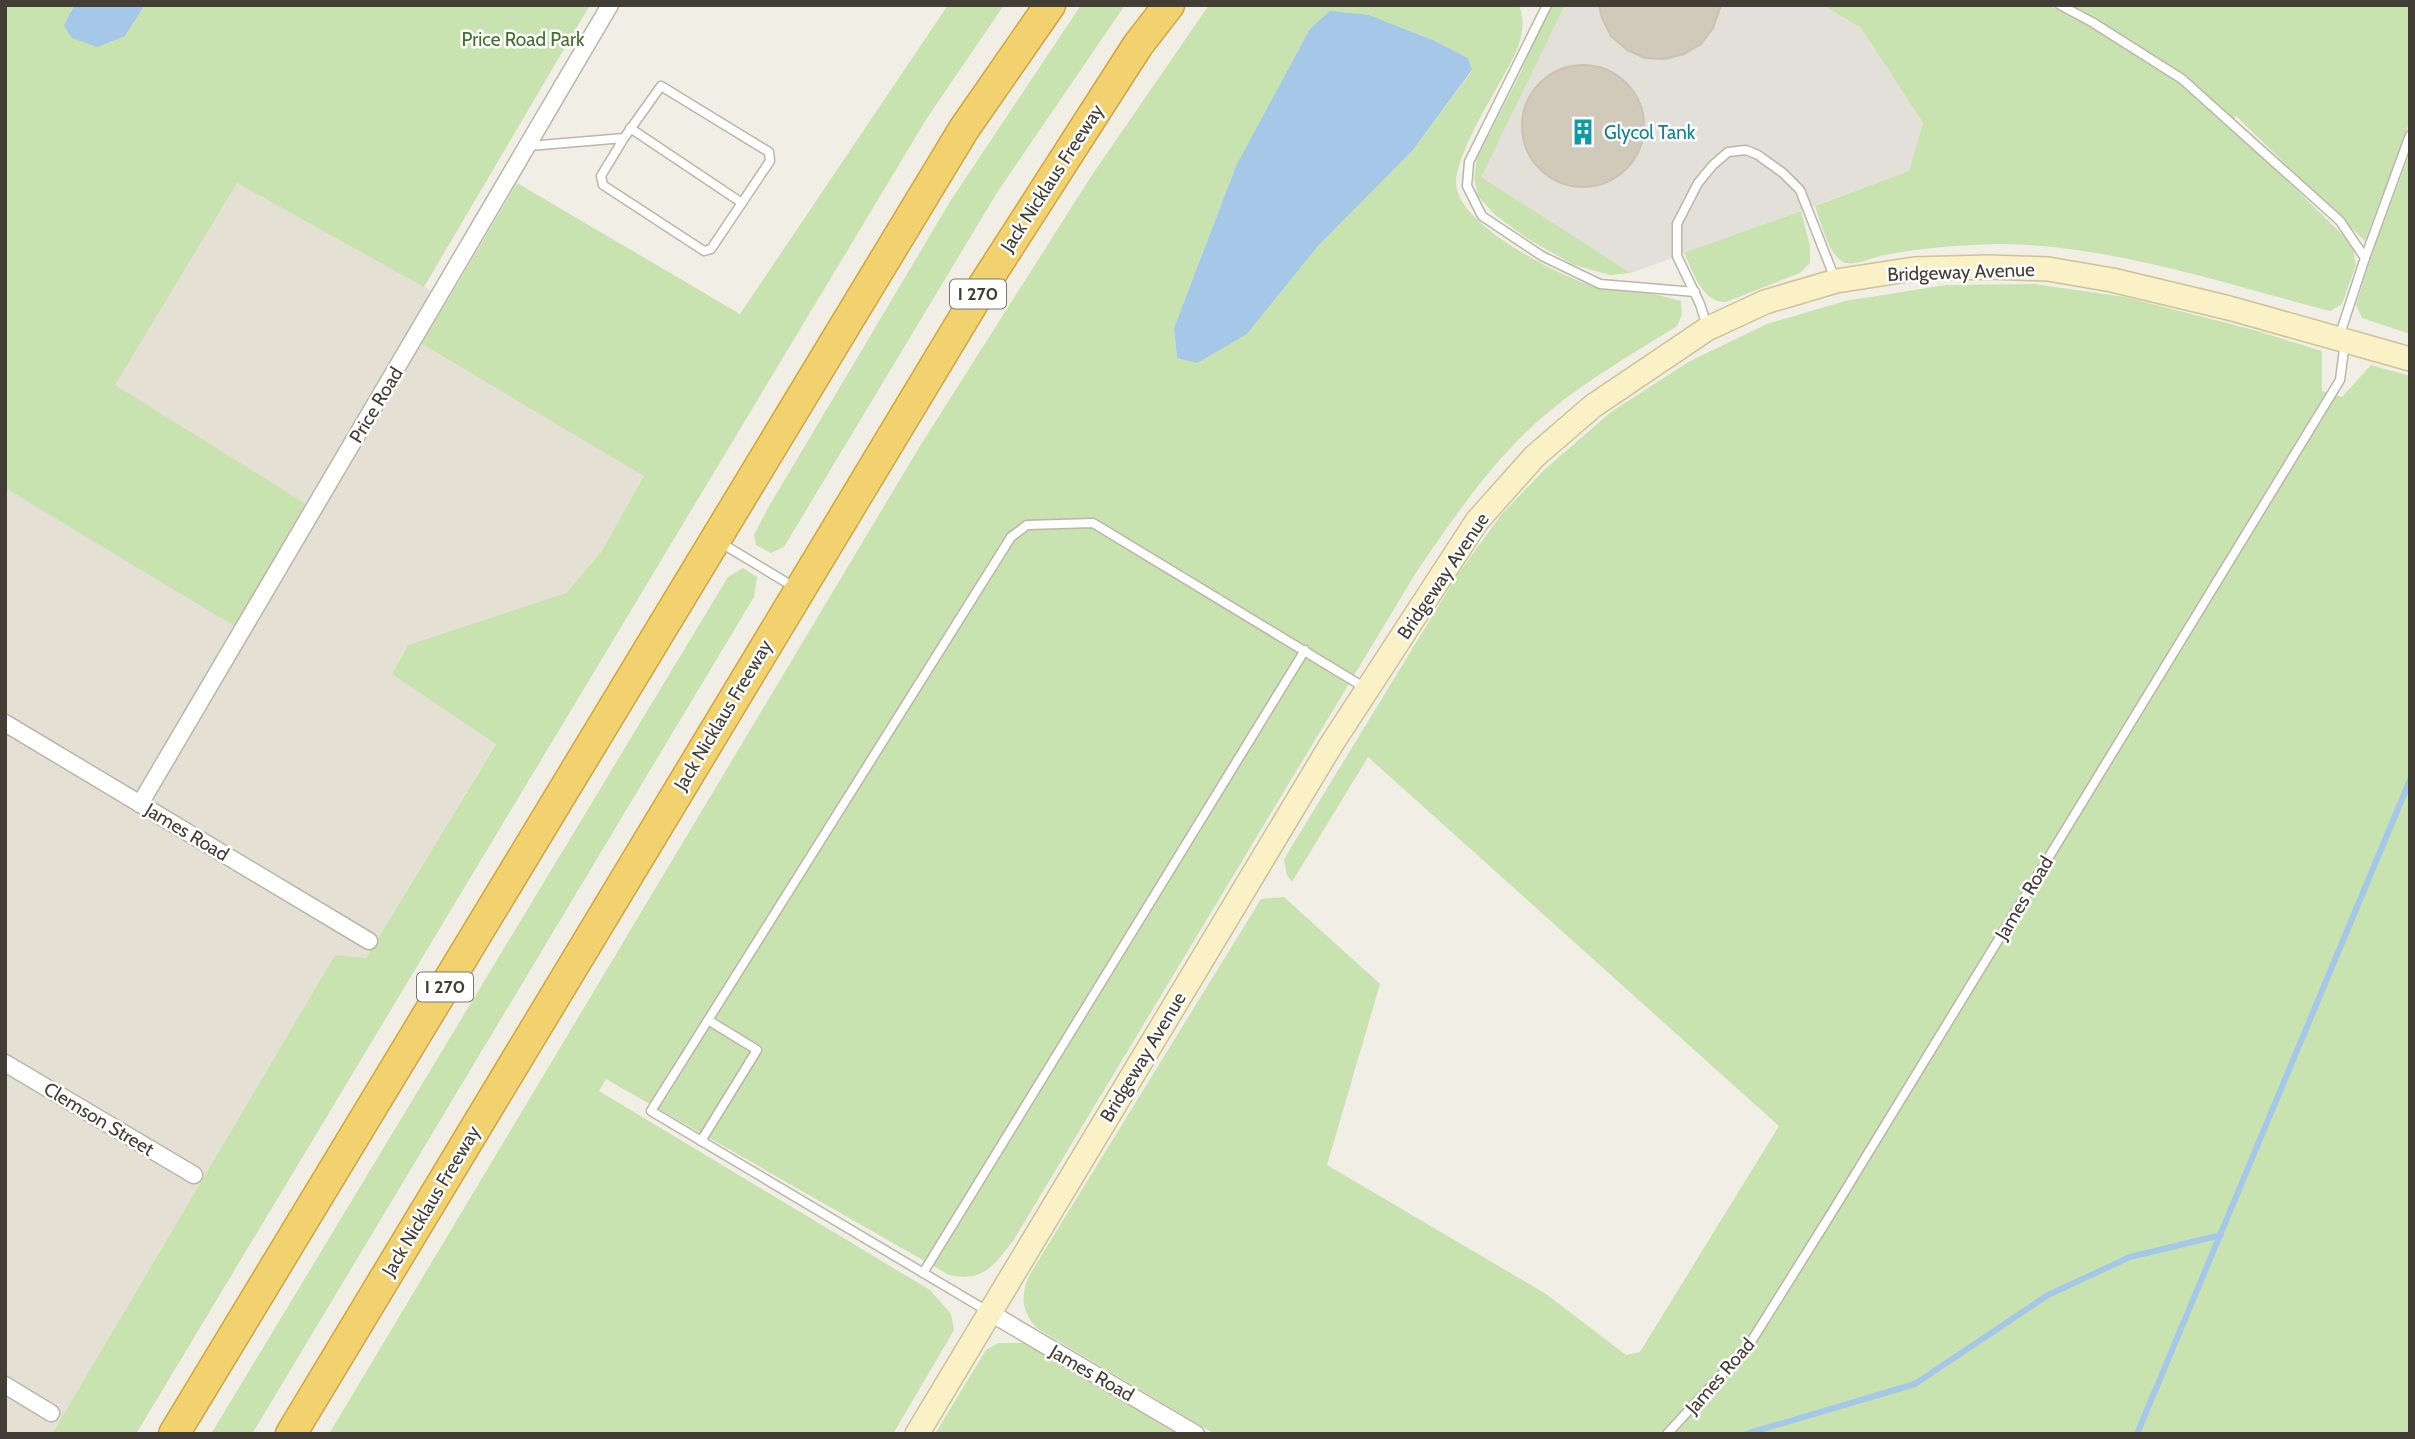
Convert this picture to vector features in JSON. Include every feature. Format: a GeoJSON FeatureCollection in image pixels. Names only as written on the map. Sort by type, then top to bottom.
{"type":"FeatureCollection","features":[{"type":"Feature","properties":{"kind":"highway","name":"I 270"},"geometry":{"type":"LineString","coordinates":[[174,1434],[964,129],[1050,5]]}},
{"type":"Feature","properties":{"kind":"highway","name":"Jack Nicklaus Freeway"},"geometry":{"type":"LineString","coordinates":[[291,1434],[982,288],[1138,45],[1169,5]]}},
{"type":"Feature","properties":{"kind":"street","name":"Price Road"},"geometry":{"type":"LineString","coordinates":[[139,804],[610,5]]}},
{"type":"Feature","properties":{"kind":"street","name":"Bridgeway Avenue"},"geometry":{"type":"LineString","coordinates":[[916,1434],[1331,745],[1477,521],[1535,456],[1593,406],[1707,329],[1765,302],[1836,281],[1914,269],[2048,269],[2112,280],[2229,308],[2410,359]]}},
{"type":"Feature","properties":{"kind":"street","name":"James Road"},"geometry":{"type":"LineString","coordinates":[[6,726],[369,941]]}},
{"type":"Feature","properties":{"kind":"street","name":"Clemson Street"},"geometry":{"type":"LineString","coordinates":[[5,1063],[194,1175]]}},
{"type":"Feature","properties":{"kind":"street","name":"James Road"},"geometry":{"type":"LineString","coordinates":[[989,1312],[1196,1434]]}},
{"type":"Feature","properties":{"kind":"street"},"geometry":{"type":"LineString","coordinates":[[5,1385],[51,1413]]}},
{"type":"Feature","properties":{"kind":"lane"},"geometry":{"type":"LineString","coordinates":[[1547,5],[1469,162],[1467,187],[1482,216],[1542,256],[1600,284],[1695,292]]}},
{"type":"Feature","properties":{"kind":"lane"},"geometry":{"type":"LineString","coordinates":[[2060,5],[2182,79],[2340,221],[2365,258]]}},
{"type":"Feature","properties":{"kind":"lane"},"geometry":{"type":"LineString","coordinates":[[661,86],[769,152],[770,161],[711,249],[704,251],[603,185],[601,176],[624,138],[661,86]]}},
{"type":"Feature","properties":{"kind":"lane"},"geometry":{"type":"LineString","coordinates":[[630,128],[743,202]]}},
{"type":"Feature","properties":{"kind":"lane","name":"James Road"},"geometry":{"type":"LineString","coordinates":[[1667,1434],[1749,1345],[2340,380],[2342,341],[2365,258],[2410,135]]}},
{"type":"Feature","properties":{"kind":"lane"},"geometry":{"type":"LineString","coordinates":[[529,146],[624,138]]}},
{"type":"Feature","properties":{"kind":"lane"},"geometry":{"type":"LineString","coordinates":[[1707,329],[1695,292],[1677,256],[1677,224],[1698,183],[1728,152],[1746,150],[1758,155],[1783,173],[1800,190],[1836,281]]}},
{"type":"Feature","properties":{"kind":"lane"},"geometry":{"type":"LineString","coordinates":[[989,1312],[651,1111],[1011,537],[1027,525],[1093,523],[1368,689]]}},
{"type":"Feature","properties":{"kind":"lane"},"geometry":{"type":"LineString","coordinates":[[716,540],[799,590]]}},
{"type":"Feature","properties":{"kind":"lane"},"geometry":{"type":"LineString","coordinates":[[923,1273],[1305,650]]}},
{"type":"Feature","properties":{"kind":"lane"},"geometry":{"type":"LineString","coordinates":[[701,1141],[757,1050],[708,1020]]}},
{"type":"Feature","properties":{"kind":"shaded area"},"geometry":{"type":"Polygon","coordinates":[[[1565,5],[1823,5],[1861,28],[1923,123],[1909,171],[1631,273],[1480,177],[1565,5]]]}},
{"type":"Feature","properties":{"kind":"shaded area"},"geometry":{"type":"Polygon","coordinates":[[[237,183],[448,300],[422,344],[645,476],[602,551],[566,593],[408,645],[392,674],[496,743],[366,958],[335,955],[52,1434],[5,1434],[5,488],[236,626],[306,504],[114,385],[237,183]]]}},
{"type":"Feature","properties":{"kind":"green space","name":"Price Road Park"},"geometry":{"type":"Polygon","coordinates":[[[5,5],[74,5],[70,12],[125,36],[145,5],[590,5],[424,287],[237,183],[115,385],[306,504],[236,627],[5,488],[5,5]]]}},
{"type":"Feature","properties":{"kind":"green space"},"geometry":{"type":"Polygon","coordinates":[[[948,5],[1004,5],[927,118],[136,1434],[52,1434],[335,955],[366,958],[496,744],[392,674],[408,645],[566,593],[602,551],[644,476],[422,344],[517,183],[740,314],[948,5]]]}},
{"type":"Feature","properties":{"kind":"green space"},"geometry":{"type":"Polygon","coordinates":[[[1081,5],[1125,5],[998,191],[784,547],[771,553],[756,545],[754,535],[768,508],[951,200],[1081,5]]]}},
{"type":"Feature","properties":{"kind":"green space"},"geometry":{"type":"Polygon","coordinates":[[[1209,5],[1519,5],[1523,24],[1520,42],[1475,128],[1457,172],[1456,183],[1461,199],[1490,231],[1556,271],[1599,288],[1681,301],[1682,315],[1677,326],[1597,376],[1531,427],[1495,465],[1462,506],[1417,571],[1013,1241],[987,1270],[971,1276],[949,1275],[606,1079],[599,1091],[930,1290],[951,1314],[954,1330],[893,1434],[329,1434],[920,446],[1092,175],[1209,5]],[[1369,15],[1236,166],[1174,328],[1177,358],[1247,334],[1318,246],[1413,150],[1472,71],[1468,58],[1435,41],[1369,15]]]}},
{"type":"Feature","properties":{"kind":"green space"},"geometry":{"type":"Polygon","coordinates":[[[1550,5],[1565,5],[1481,177],[1631,273],[1610,275],[1574,265],[1528,239],[1495,215],[1478,196],[1474,178],[1477,158],[1520,74],[1550,5]]]}},
{"type":"Feature","properties":{"kind":"green space"},"geometry":{"type":"Polygon","coordinates":[[[1823,5],[2410,5],[2410,121],[2365,241],[2236,116],[2230,125],[2352,244],[2356,265],[2342,304],[2330,311],[2165,267],[2039,246],[1996,244],[1940,247],[1885,255],[1858,263],[1843,262],[1829,245],[1815,206],[1909,171],[1923,123],[1861,28],[1823,5]]]}},
{"type":"Feature","properties":{"kind":"green space"},"geometry":{"type":"Polygon","coordinates":[[[2410,153],[2410,334],[2362,318],[2356,305],[2374,248],[2410,153]]]}},
{"type":"Feature","properties":{"kind":"green space"},"geometry":{"type":"Polygon","coordinates":[[[1801,211],[1810,246],[1810,263],[1800,273],[1726,302],[1711,297],[1699,285],[1684,253],[1801,211]]]}},
{"type":"Feature","properties":{"kind":"green space"},"geometry":{"type":"Polygon","coordinates":[[[2034,284],[2125,297],[2254,330],[2322,351],[2322,391],[2342,397],[2371,365],[2410,376],[2410,1434],[1215,1434],[1038,1329],[1025,1310],[1024,1296],[1030,1274],[1261,899],[1284,897],[1380,984],[1327,1165],[1546,1294],[1626,1355],[1640,1352],[1779,1126],[1368,757],[1292,882],[1287,875],[1284,859],[1458,574],[1501,515],[1544,470],[1611,412],[1690,361],[1767,324],[1845,301],[1946,285],[2034,284]]]}},
{"type":"Feature","properties":{"kind":"green space"},"geometry":{"type":"Polygon","coordinates":[[[743,568],[757,577],[754,597],[252,1434],[211,1434],[728,577],[743,568]]]}},
{"type":"Feature","properties":{"kind":"green space"},"geometry":{"type":"Polygon","coordinates":[[[998,1343],[1025,1343],[1177,1434],[935,1434],[986,1350],[998,1343]]]}},
{"type":"Feature","properties":{"kind":"water"},"geometry":{"type":"Polygon","coordinates":[[[74,5],[145,5],[125,36],[97,47],[72,38],[64,26],[74,5]]]}},
{"type":"Feature","properties":{"kind":"water"},"geometry":{"type":"Polygon","coordinates":[[[1330,11],[1369,15],[1435,41],[1468,58],[1472,70],[1413,150],[1318,246],[1247,334],[1197,363],[1177,358],[1174,328],[1236,166],[1310,29],[1330,11]]]}},
{"type":"Feature","properties":{"kind":"building"},"geometry":{"type":"Polygon","coordinates":[[[1599,5],[1721,5],[1713,28],[1701,44],[1684,54],[1665,59],[1645,58],[1627,50],[1611,36],[1599,5]]]}},
{"type":"Feature","properties":{"kind":"building","name":"Glycol Tank"},"geometry":{"type":"Polygon","coordinates":[[[1583,65],[1606,70],[1626,83],[1639,103],[1644,126],[1639,149],[1626,169],[1606,182],[1583,187],[1560,182],[1540,169],[1527,149],[1522,126],[1527,103],[1540,83],[1560,70],[1583,65]]]}},
{"type":"Feature","properties":{"kind":"waterway"},"geometry":{"type":"LineString","coordinates":[[2137,1434],[2410,780]]}},
{"type":"Feature","properties":{"kind":"waterway"},"geometry":{"type":"LineString","coordinates":[[1746,1434],[1915,1384],[2048,1295],[2130,1257],[2221,1235]]}},
{"type":"Feature","properties":{"kind":"place","name":"Glycol Tank"},"geometry":{"type":"Point","coordinates":[1583,132]}}]}
